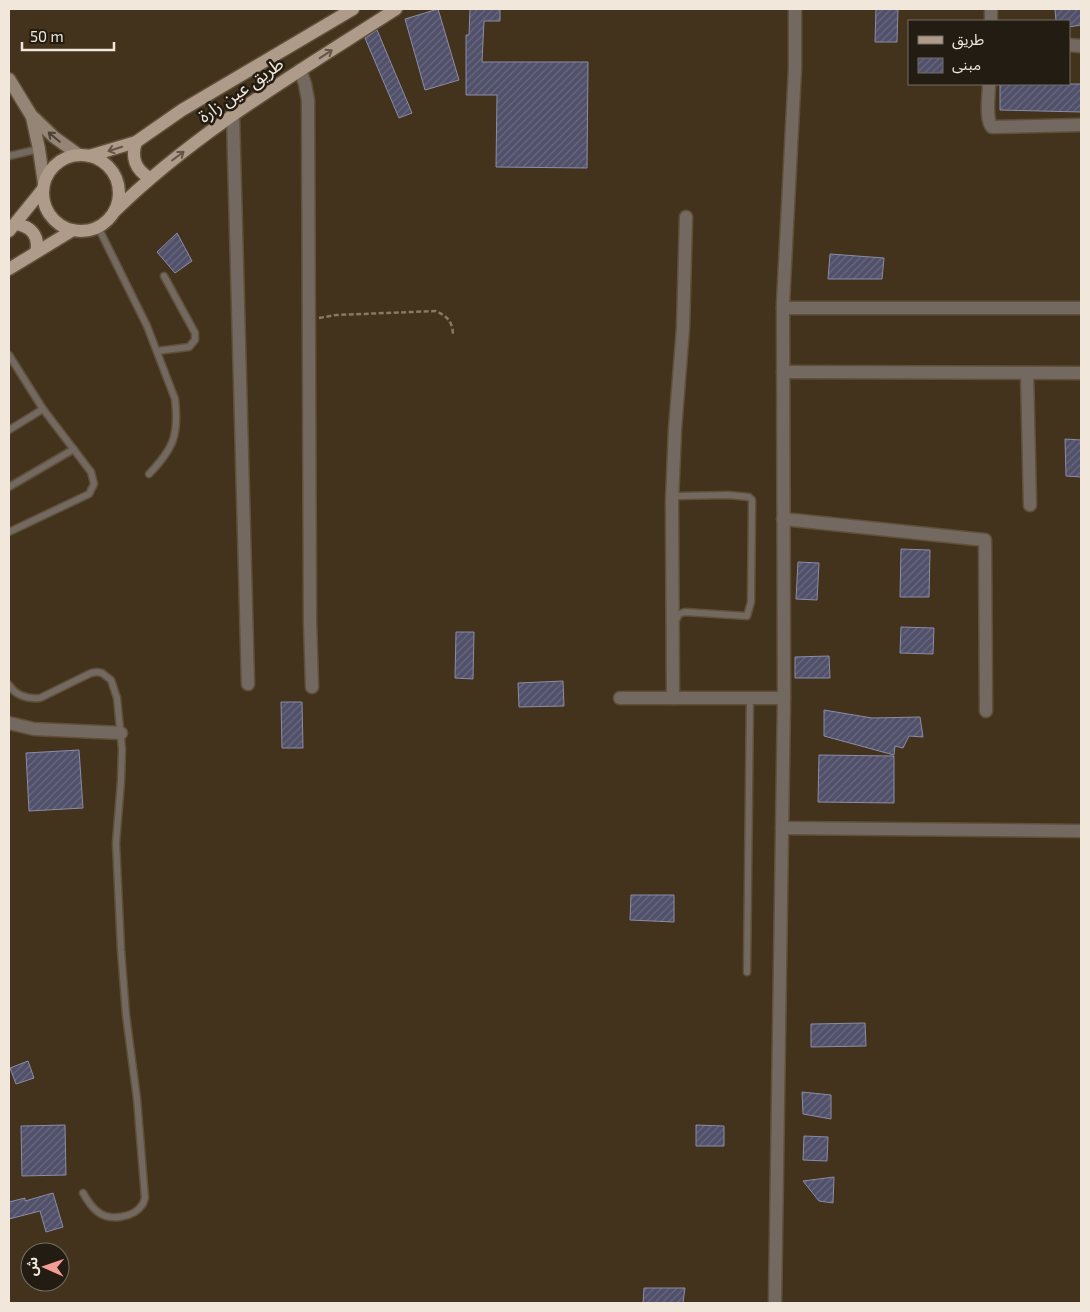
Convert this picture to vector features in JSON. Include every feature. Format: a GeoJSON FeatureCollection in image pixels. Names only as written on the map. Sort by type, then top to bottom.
{"type":"FeatureCollection","features":[{"type":"Feature","properties":{"kind":"main road","name":"طريق عين زارة"},"geometry":{"type":"LineString","coordinates":[[84,156],[136,142],[182,110],[353,9]]}},
{"type":"Feature","properties":{"kind":"main road","name":"طريق عين زارة"},"geometry":{"type":"LineString","coordinates":[[114,210],[150,178],[234,116],[300,70],[396,9]]}},
{"type":"Feature","properties":{"kind":"main road"},"geometry":{"type":"LineString","coordinates":[[9,80],[31,115],[54,137],[84,156],[104,163],[115,177],[118,194],[114,210],[107,220],[98,227],[90,230],[73,230],[65,227],[50,216],[44,199],[40,149],[31,115]]}},
{"type":"Feature","properties":{"kind":"main road"},"geometry":{"type":"LineString","coordinates":[[136,142],[133,154],[136,166],[150,178]]}},
{"type":"Feature","properties":{"kind":"main road"},"geometry":{"type":"LineString","coordinates":[[12,228],[44,187],[51,170],[57,164],[64,159],[84,156]]}},
{"type":"Feature","properties":{"kind":"main road"},"geometry":{"type":"LineString","coordinates":[[12,228],[26,227],[31,230],[37,240],[36,252]]}},
{"type":"Feature","properties":{"kind":"main road"},"geometry":{"type":"LineString","coordinates":[[9,269],[73,230]]}},
{"type":"Feature","properties":{"kind":"street"},"geometry":{"type":"LineString","coordinates":[[775,1303],[784,698],[783,308],[795,69],[795,9]]}},
{"type":"Feature","properties":{"kind":"street"},"geometry":{"type":"LineString","coordinates":[[300,70],[308,100],[310,621],[312,687]]}},
{"type":"Feature","properties":{"kind":"street"},"geometry":{"type":"LineString","coordinates":[[989,85],[988,123],[992,127],[1081,125]]}},
{"type":"Feature","properties":{"kind":"street"},"geometry":{"type":"LineString","coordinates":[[234,116],[248,684]]}},
{"type":"Feature","properties":{"kind":"street"},"geometry":{"type":"LineString","coordinates":[[673,698],[672,495],[683,328],[686,218]]}},
{"type":"Feature","properties":{"kind":"street"},"geometry":{"type":"LineString","coordinates":[[783,308],[1081,308]]}},
{"type":"Feature","properties":{"kind":"street"},"geometry":{"type":"LineString","coordinates":[[783,372],[1081,373]]}},
{"type":"Feature","properties":{"kind":"street"},"geometry":{"type":"LineString","coordinates":[[1027,373],[1030,505]]}},
{"type":"Feature","properties":{"kind":"street"},"geometry":{"type":"LineString","coordinates":[[783,519],[985,540],[986,711]]}},
{"type":"Feature","properties":{"kind":"street"},"geometry":{"type":"LineString","coordinates":[[620,698],[784,698]]}},
{"type":"Feature","properties":{"kind":"street"},"geometry":{"type":"LineString","coordinates":[[9,723],[34,730],[121,733]]}},
{"type":"Feature","properties":{"kind":"street"},"geometry":{"type":"LineString","coordinates":[[782,828],[1081,831]]}},
{"type":"Feature","properties":{"kind":"lane"},"geometry":{"type":"LineString","coordinates":[[9,156],[40,149]]}},
{"type":"Feature","properties":{"kind":"lane"},"geometry":{"type":"LineString","coordinates":[[98,227],[147,326],[175,399],[175,438],[168,452],[149,474]]}},
{"type":"Feature","properties":{"kind":"lane"},"geometry":{"type":"LineString","coordinates":[[157,350],[189,347],[195,340],[196,333],[164,276]]}},
{"type":"Feature","properties":{"kind":"lane"},"geometry":{"type":"LineString","coordinates":[[9,355],[43,409],[91,472],[94,484],[89,494],[9,532]]}},
{"type":"Feature","properties":{"kind":"lane"},"geometry":{"type":"LineString","coordinates":[[9,430],[43,409]]}},
{"type":"Feature","properties":{"kind":"lane"},"geometry":{"type":"LineString","coordinates":[[9,488],[74,448]]}},
{"type":"Feature","properties":{"kind":"lane"},"geometry":{"type":"LineString","coordinates":[[672,495],[728,495],[749,497],[752,500],[751,602],[747,616],[685,612],[679,614],[673,625]]}},
{"type":"Feature","properties":{"kind":"lane"},"geometry":{"type":"LineString","coordinates":[[9,685],[20,696],[33,699],[40,698],[91,673],[102,673],[111,680],[114,689],[121,733],[122,764],[116,843],[120,950],[137,1099],[145,1198],[142,1206],[136,1211],[124,1216],[111,1218],[99,1214],[89,1204],[83,1193]]}},
{"type":"Feature","properties":{"kind":"lane"},"geometry":{"type":"LineString","coordinates":[[747,972],[750,698]]}},
{"type":"Feature","properties":{"kind":"path"},"geometry":{"type":"LineString","coordinates":[[309,320],[336,315],[436,311],[447,316],[452,323],[453,334]]}},
{"type":"Feature","properties":{"kind":"building"},"geometry":{"type":"Polygon","coordinates":[[[438,9],[459,80],[425,90],[405,19],[438,9]]]}},
{"type":"Feature","properties":{"kind":"building"},"geometry":{"type":"Polygon","coordinates":[[[470,9],[500,9],[500,21],[484,21],[482,62],[588,62],[587,168],[496,167],[497,95],[466,95],[466,35],[469,35],[470,9]]]}},
{"type":"Feature","properties":{"kind":"building"},"geometry":{"type":"Polygon","coordinates":[[[876,9],[898,9],[897,42],[875,42],[876,9]]]}},
{"type":"Feature","properties":{"kind":"building"},"geometry":{"type":"Polygon","coordinates":[[[1055,9],[1081,9],[1081,25],[1070,27],[1070,20],[1056,20],[1055,9]]]}},
{"type":"Feature","properties":{"kind":"building"},"geometry":{"type":"Polygon","coordinates":[[[377,30],[412,113],[399,118],[365,38],[377,30]]]}},
{"type":"Feature","properties":{"kind":"building"},"geometry":{"type":"Polygon","coordinates":[[[1081,84],[1081,112],[1000,110],[1000,85],[1081,84]]]}},
{"type":"Feature","properties":{"kind":"building"},"geometry":{"type":"Polygon","coordinates":[[[177,233],[192,261],[175,273],[157,252],[177,233]]]}},
{"type":"Feature","properties":{"kind":"building"},"geometry":{"type":"Polygon","coordinates":[[[830,254],[884,258],[882,279],[828,279],[830,254]]]}},
{"type":"Feature","properties":{"kind":"building"},"geometry":{"type":"Polygon","coordinates":[[[1065,439],[1081,440],[1081,477],[1066,476],[1065,439]]]}},
{"type":"Feature","properties":{"kind":"building"},"geometry":{"type":"Polygon","coordinates":[[[901,549],[930,550],[929,597],[900,597],[901,549]]]}},
{"type":"Feature","properties":{"kind":"building"},"geometry":{"type":"Polygon","coordinates":[[[798,562],[819,563],[817,600],[796,599],[798,562]]]}},
{"type":"Feature","properties":{"kind":"building"},"geometry":{"type":"Polygon","coordinates":[[[901,627],[934,628],[933,654],[900,653],[901,627]]]}},
{"type":"Feature","properties":{"kind":"building"},"geometry":{"type":"Polygon","coordinates":[[[456,632],[474,632],[473,679],[455,678],[456,632]]]}},
{"type":"Feature","properties":{"kind":"building"},"geometry":{"type":"Polygon","coordinates":[[[829,656],[830,678],[795,678],[795,657],[829,656]]]}},
{"type":"Feature","properties":{"kind":"building"},"geometry":{"type":"Polygon","coordinates":[[[563,681],[564,706],[519,707],[518,683],[563,681]]]}},
{"type":"Feature","properties":{"kind":"building"},"geometry":{"type":"Polygon","coordinates":[[[281,702],[302,702],[303,748],[282,748],[281,702]]]}},
{"type":"Feature","properties":{"kind":"building"},"geometry":{"type":"Polygon","coordinates":[[[824,710],[872,718],[920,717],[923,737],[909,736],[903,748],[895,746],[894,755],[824,736],[824,710]]]}},
{"type":"Feature","properties":{"kind":"building"},"geometry":{"type":"Polygon","coordinates":[[[79,750],[83,808],[29,811],[26,753],[79,750]]]}},
{"type":"Feature","properties":{"kind":"building"},"geometry":{"type":"Polygon","coordinates":[[[819,755],[894,756],[894,803],[818,802],[819,755]]]}},
{"type":"Feature","properties":{"kind":"building"},"geometry":{"type":"Polygon","coordinates":[[[631,895],[674,895],[674,922],[630,920],[631,895]]]}},
{"type":"Feature","properties":{"kind":"building"},"geometry":{"type":"Polygon","coordinates":[[[865,1023],[866,1046],[811,1047],[811,1024],[865,1023]]]}},
{"type":"Feature","properties":{"kind":"building"},"geometry":{"type":"Polygon","coordinates":[[[28,1061],[34,1078],[16,1084],[10,1068],[28,1061]]]}},
{"type":"Feature","properties":{"kind":"building"},"geometry":{"type":"Polygon","coordinates":[[[802,1092],[831,1095],[831,1119],[803,1114],[802,1092]]]}},
{"type":"Feature","properties":{"kind":"building"},"geometry":{"type":"Polygon","coordinates":[[[65,1125],[66,1175],[22,1176],[21,1126],[65,1125]]]}},
{"type":"Feature","properties":{"kind":"building"},"geometry":{"type":"Polygon","coordinates":[[[696,1125],[724,1126],[724,1146],[696,1146],[696,1125]]]}},
{"type":"Feature","properties":{"kind":"building"},"geometry":{"type":"Polygon","coordinates":[[[804,1136],[828,1137],[827,1161],[803,1160],[804,1136]]]}},
{"type":"Feature","properties":{"kind":"building"},"geometry":{"type":"Polygon","coordinates":[[[834,1177],[833,1203],[819,1201],[803,1181],[834,1177]]]}},
{"type":"Feature","properties":{"kind":"building"},"geometry":{"type":"Polygon","coordinates":[[[53,1193],[63,1227],[46,1232],[40,1211],[9,1219],[9,1202],[25,1198],[25,1201],[53,1193]]]}},
{"type":"Feature","properties":{"kind":"building"},"geometry":{"type":"Polygon","coordinates":[[[644,1288],[685,1288],[683,1303],[643,1303],[644,1288]]]}}]}
